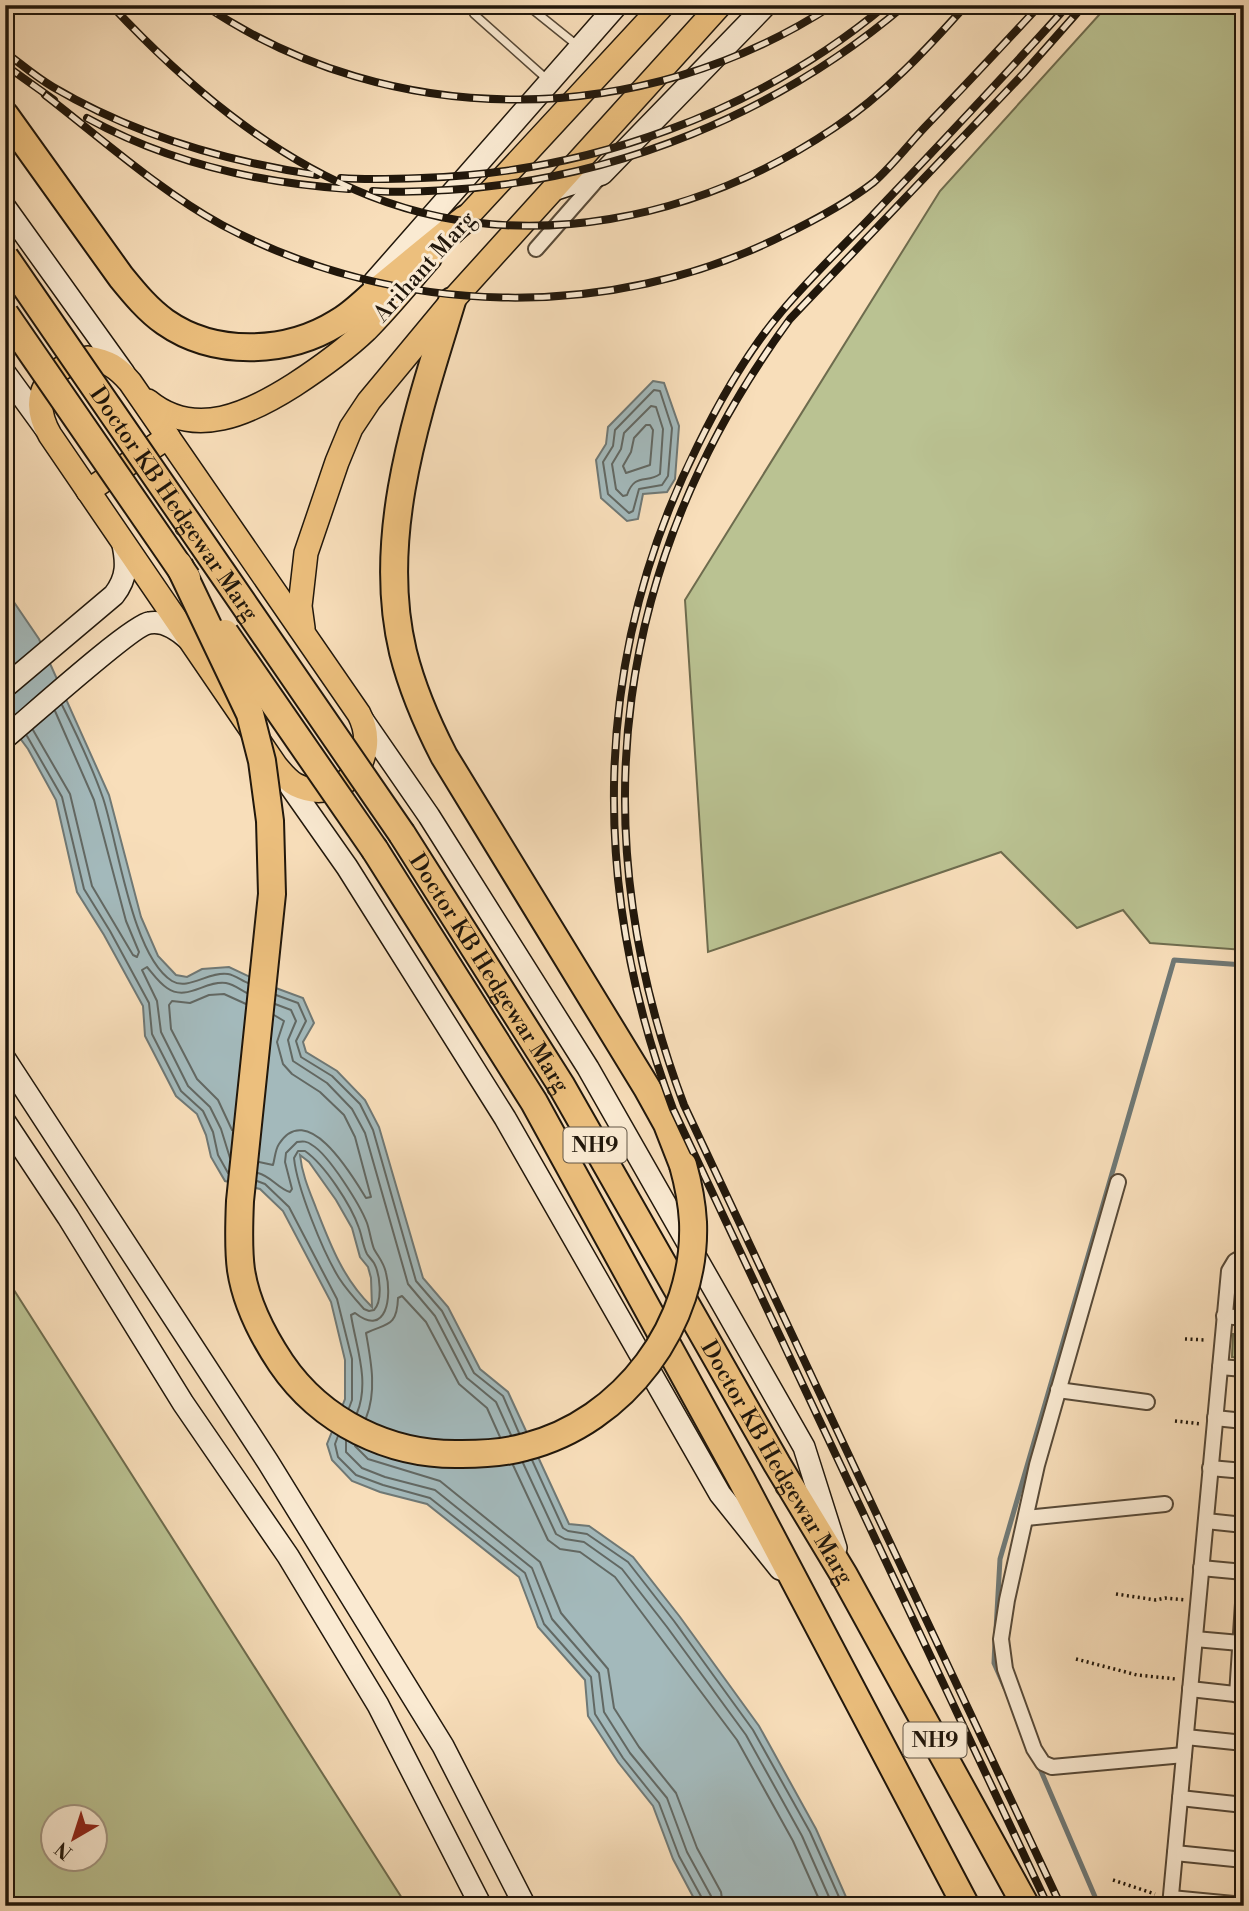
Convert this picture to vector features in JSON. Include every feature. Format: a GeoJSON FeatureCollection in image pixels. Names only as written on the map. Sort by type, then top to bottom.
{"type":"FeatureCollection","features":[{"type":"Feature","properties":{"kind":"highway"},"geometry":{"type":"LineString","coordinates":[[5,115],[141,301],[166,323],[196,337],[223,345],[251,349],[283,345],[338,323],[465,219]]}},
{"type":"Feature","properties":{"kind":"highway","name":"Doctor KB Hedgewar Marg"},"geometry":{"type":"LineString","coordinates":[[5,257],[402,834],[561,1085],[777,1464],[844,1575],[1026,1906]]}},
{"type":"Feature","properties":{"kind":"highway"},"geometry":{"type":"LineString","coordinates":[[179,565],[250,715],[262,761],[270,821],[272,894],[240,1202],[242,1272],[253,1311],[272,1350],[293,1382],[326,1412],[355,1430],[384,1443],[415,1452],[441,1455],[494,1453],[548,1440],[590,1418],[633,1383],[650,1361],[667,1332],[683,1293],[693,1222],[683,1165],[667,1124],[444,756],[429,726],[403,650],[394,592],[395,536],[405,474],[428,379],[452,301]]}},
{"type":"Feature","properties":{"kind":"highway","name":"Doctor KB Hedgewar Marg"},"geometry":{"type":"LineString","coordinates":[[5,313],[375,850],[534,1102],[741,1479],[965,1906]]}},
{"type":"Feature","properties":{"kind":"main road","name":"Arihant Marg"},"geometry":{"type":"LineString","coordinates":[[133,385],[160,410],[173,417],[190,421],[222,419],[242,414],[270,400],[332,359],[359,336],[663,5]]}},
{"type":"Feature","properties":{"kind":"main road","name":"Arihant Marg"},"geometry":{"type":"LineString","coordinates":[[313,648],[303,626],[300,606],[306,554],[351,428],[369,401],[452,301],[720,5]]}},
{"type":"Feature","properties":{"kind":"main road"},"geometry":{"type":"LineString","coordinates":[[88,359],[106,361],[133,385],[359,714],[366,727],[368,742],[364,759],[356,772],[344,782],[330,788],[314,790],[290,781],[276,766],[50,435],[41,419],[40,402],[46,385],[56,371],[71,362],[88,359]]}},
{"type":"Feature","properties":{"kind":"main road"},"geometry":{"type":"LineString","coordinates":[[88,491],[168,437]]}},
{"type":"Feature","properties":{"kind":"main road"},"geometry":{"type":"LineString","coordinates":[[198,652],[285,606]]}},
{"type":"Feature","properties":{"kind":"street"},"geometry":{"type":"LineString","coordinates":[[338,323],[617,5]]}},
{"type":"Feature","properties":{"kind":"street"},"geometry":{"type":"LineString","coordinates":[[536,249],[602,174],[766,5]]}},
{"type":"Feature","properties":{"kind":"street"},"geometry":{"type":"LineString","coordinates":[[553,190],[602,174]]}},
{"type":"Feature","properties":{"kind":"street"},"geometry":{"type":"LineString","coordinates":[[5,207],[133,385]]}},
{"type":"Feature","properties":{"kind":"street"},"geometry":{"type":"LineString","coordinates":[[5,373],[50,435]]}},
{"type":"Feature","properties":{"kind":"street"},"geometry":{"type":"LineString","coordinates":[[5,687],[98,610],[123,584],[126,559],[122,540]]}},
{"type":"Feature","properties":{"kind":"street"},"geometry":{"type":"LineString","coordinates":[[5,738],[146,623],[155,622],[172,627],[198,652]]}},
{"type":"Feature","properties":{"kind":"street"},"geometry":{"type":"LineString","coordinates":[[359,714],[429,817],[588,1068],[804,1447],[844,1575]]}},
{"type":"Feature","properties":{"kind":"street"},"geometry":{"type":"LineString","coordinates":[[276,766],[347,867],[505,1118],[720,1494],[807,1604]]}},
{"type":"Feature","properties":{"kind":"street"},"geometry":{"type":"LineString","coordinates":[[5,1059],[268,1462],[443,1746],[525,1906]]}},
{"type":"Feature","properties":{"kind":"street"},"geometry":{"type":"LineString","coordinates":[[5,1122],[68,1217],[183,1403],[288,1556],[378,1705],[481,1906]]}},
{"type":"Feature","properties":{"kind":"street"},"geometry":{"type":"LineString","coordinates":[[1118,1182],[1037,1465],[1007,1601],[1002,1639],[1005,1669],[1038,1758],[1052,1767],[1184,1755]]}},
{"type":"Feature","properties":{"kind":"street"},"geometry":{"type":"LineString","coordinates":[[1244,1256],[1235,1261],[1229,1271],[1171,1900],[1244,1905]]}},
{"type":"Feature","properties":{"kind":"street"},"geometry":{"type":"LineString","coordinates":[[1224,1316],[1244,1318]]}},
{"type":"Feature","properties":{"kind":"street"},"geometry":{"type":"LineString","coordinates":[[1220,1367],[1244,1369]]}},
{"type":"Feature","properties":{"kind":"street"},"geometry":{"type":"LineString","coordinates":[[1058,1390],[1147,1402]]}},
{"type":"Feature","properties":{"kind":"street"},"geometry":{"type":"LineString","coordinates":[[1215,1421],[1244,1420]]}},
{"type":"Feature","properties":{"kind":"street"},"geometry":{"type":"LineString","coordinates":[[1210,1468],[1244,1471]]}},
{"type":"Feature","properties":{"kind":"street"},"geometry":{"type":"LineString","coordinates":[[1026,1518],[1165,1504]]}},
{"type":"Feature","properties":{"kind":"street"},"geometry":{"type":"LineString","coordinates":[[1206,1521],[1244,1525]]}},
{"type":"Feature","properties":{"kind":"street"},"geometry":{"type":"LineString","coordinates":[[1201,1568],[1244,1572]]}},
{"type":"Feature","properties":{"kind":"street"},"geometry":{"type":"LineString","coordinates":[[1191,1685],[1240,1695],[1244,1588]]}},
{"type":"Feature","properties":{"kind":"street"},"geometry":{"type":"LineString","coordinates":[[1195,1639],[1240,1643]]}},
{"type":"Feature","properties":{"kind":"street"},"geometry":{"type":"LineString","coordinates":[[1186,1737],[1244,1743]]}},
{"type":"Feature","properties":{"kind":"street"},"geometry":{"type":"LineString","coordinates":[[1180,1798],[1244,1805]]}},
{"type":"Feature","properties":{"kind":"street"},"geometry":{"type":"LineString","coordinates":[[1175,1853],[1244,1860]]}},
{"type":"Feature","properties":{"kind":"lane"},"geometry":{"type":"LineString","coordinates":[[474,5],[474,14],[550,81]]}},
{"type":"Feature","properties":{"kind":"lane"},"geometry":{"type":"LineString","coordinates":[[527,5],[579,47]]}},
{"type":"Feature","properties":{"kind":"path"},"geometry":{"type":"LineString","coordinates":[[1185,1339],[1222,1341]]}},
{"type":"Feature","properties":{"kind":"path"},"geometry":{"type":"LineString","coordinates":[[1175,1421],[1215,1421]]}},
{"type":"Feature","properties":{"kind":"path"},"geometry":{"type":"LineString","coordinates":[[1115,1594],[1198,1602]]}},
{"type":"Feature","properties":{"kind":"path"},"geometry":{"type":"LineString","coordinates":[[1076,1659],[1137,1675],[1191,1685]]}},
{"type":"Feature","properties":{"kind":"path"},"geometry":{"type":"LineString","coordinates":[[1113,1880],[1171,1900]]}},
{"type":"Feature","properties":{"kind":"green space"},"geometry":{"type":"Polygon","coordinates":[[[1108,5],[1244,5],[1244,950],[1150,943],[1123,910],[1077,928],[1001,852],[708,952],[685,600],[940,191],[1108,5]]]}},
{"type":"Feature","properties":{"kind":"green space"},"geometry":{"type":"Polygon","coordinates":[[[5,1276],[407,1906],[5,1906],[5,1276]]]}},
{"type":"Feature","properties":{"kind":"green space"},"geometry":{"type":"Polygon","coordinates":[[[1233,1334],[1244,1335],[1244,1358],[1232,1357],[1233,1334]]]}},
{"type":"Feature","properties":{"kind":"water"},"geometry":{"type":"Polygon","coordinates":[[[653,381],[664,383],[679,426],[675,479],[667,492],[643,494],[638,519],[627,521],[601,498],[596,460],[606,444],[608,427],[653,381]]]}},
{"type":"Feature","properties":{"kind":"water"},"geometry":{"type":"Polygon","coordinates":[[[5,589],[39,639],[109,795],[141,917],[158,956],[176,975],[187,977],[202,969],[229,967],[303,998],[314,1023],[303,1042],[306,1052],[337,1071],[365,1100],[379,1127],[423,1278],[448,1307],[480,1369],[508,1392],[569,1524],[589,1526],[633,1557],[680,1617],[759,1726],[816,1829],[850,1906],[698,1906],[673,1859],[653,1806],[618,1762],[588,1716],[585,1680],[538,1627],[519,1577],[427,1504],[380,1492],[352,1481],[332,1460],[327,1444],[345,1399],[345,1360],[331,1302],[283,1211],[260,1189],[225,1181],[211,1157],[197,1114],[176,1096],[145,1036],[143,1006],[77,892],[56,800],[28,749],[5,718],[5,589]],[[300,1155],[306,1182],[332,1248],[353,1285],[372,1307],[371,1278],[368,1267],[360,1257],[352,1228],[309,1162],[300,1155]]]}},
{"type":"Feature","properties":{"kind":"waterway"},"geometry":{"type":"LineString","coordinates":[[996,1630],[1000,1559],[1174,960],[1244,965]]}},
{"type":"Feature","properties":{"kind":"waterway"},"geometry":{"type":"LineString","coordinates":[[995,1640],[994,1663],[1005,1688]]}},
{"type":"Feature","properties":{"kind":"waterway"},"geometry":{"type":"LineString","coordinates":[[1038,1764],[1099,1906]]}},
{"type":"Feature","properties":{"kind":"railway"},"geometry":{"type":"LineString","coordinates":[[111,5],[168,62],[230,115],[263,139],[333,180],[370,196],[429,214],[489,224],[550,225],[610,219],[669,206],[726,186],[782,160],[834,128],[870,101],[920,55],[966,5]]}},
{"type":"Feature","properties":{"kind":"railway"},"geometry":{"type":"LineString","coordinates":[[204,5],[277,47],[355,76],[436,94],[518,100],[600,93],[681,75],[759,46],[833,5]]}},
{"type":"Feature","properties":{"kind":"railway"},"geometry":{"type":"LineString","coordinates":[[341,178],[401,179],[484,174],[608,150],[668,130],[726,106],[782,77],[836,43],[886,5]]}},
{"type":"Feature","properties":{"kind":"railway"},"geometry":{"type":"LineString","coordinates":[[373,191],[448,190],[510,184],[572,172],[632,156],[692,134],[749,108],[804,78],[856,44],[905,5]]}},
{"type":"Feature","properties":{"kind":"railway"},"geometry":{"type":"LineString","coordinates":[[45,95],[176,197],[222,225],[289,255],[358,278],[430,292],[502,298],[575,295],[647,284],[717,264],[784,235],[842,204],[881,176],[1040,5]]}},
{"type":"Feature","properties":{"kind":"railway"},"geometry":{"type":"LineString","coordinates":[[1048,1906],[673,1109],[646,1026],[627,942],[616,858],[614,774],[621,690],[637,608],[663,526],[698,445],[726,392],[758,342],[792,299],[1068,5]]}},
{"type":"Feature","properties":{"kind":"railway"},"geometry":{"type":"LineString","coordinates":[[1061,1906],[684,1105],[651,1001],[632,898],[625,797],[632,697],[651,600],[684,504],[731,410],[790,319],[1023,74],[1084,5]]}},
{"type":"Feature","properties":{"kind":"railway"},"geometry":{"type":"LineString","coordinates":[[5,52],[53,87],[115,119],[214,154],[317,175]]}},
{"type":"Feature","properties":{"kind":"railway"},"geometry":{"type":"LineString","coordinates":[[5,65],[54,100]]}},
{"type":"Feature","properties":{"kind":"railway"},"geometry":{"type":"LineString","coordinates":[[87,118],[149,147],[214,168],[281,182],[349,189]]}}]}
